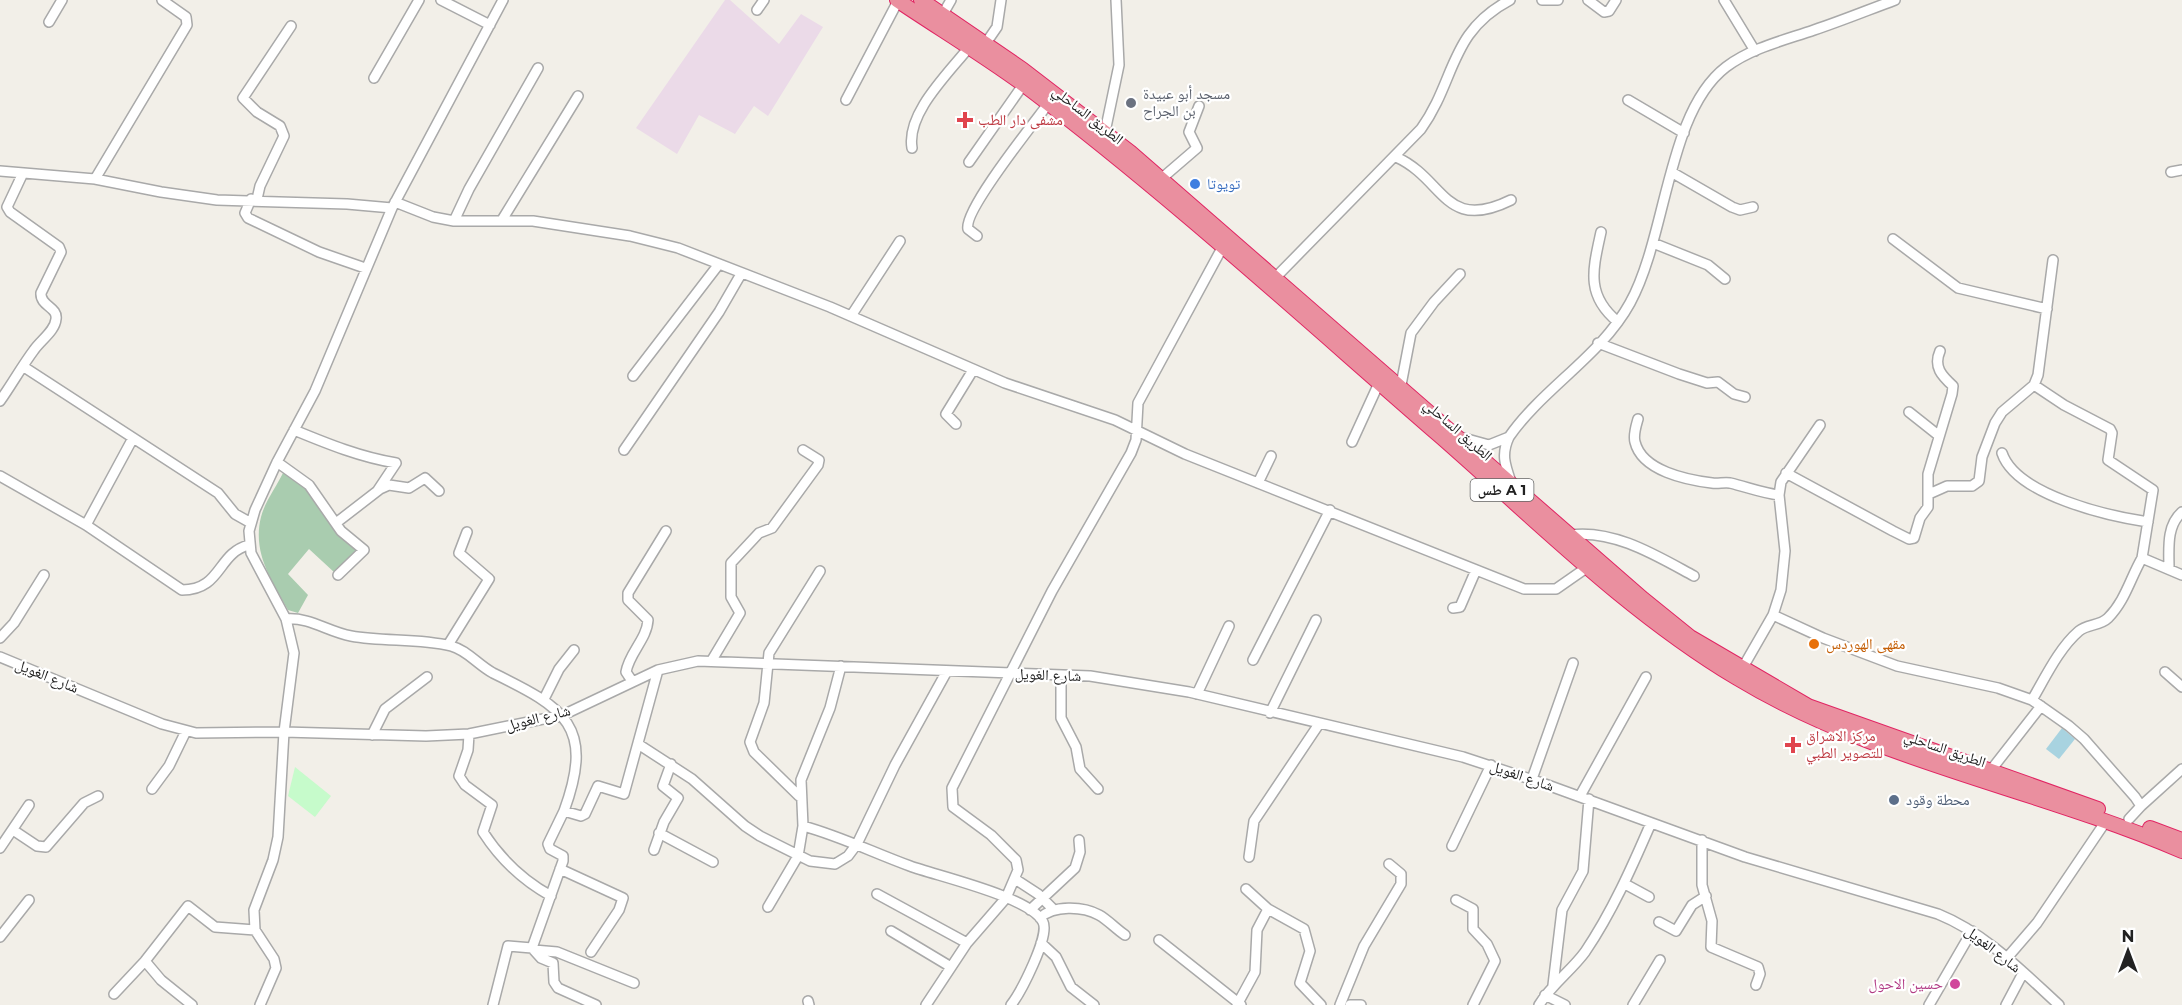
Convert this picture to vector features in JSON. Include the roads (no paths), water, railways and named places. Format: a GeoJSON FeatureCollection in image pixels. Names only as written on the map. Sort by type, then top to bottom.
{"type":"FeatureCollection","features":[{"type":"Feature","properties":{"kind":"highway","name":"الطريق الساحلي"},"geometry":{"type":"LineString","coordinates":[[921,0],[986,43],[1105,132],[1401,385],[1570,535],[1690,637],[1808,706],[2129,819],[2182,840]]}},
{"type":"Feature","properties":{"kind":"highway","name":"الطريق الساحلي"},"geometry":{"type":"LineString","coordinates":[[898,1],[970,46],[1126,166],[1589,566],[1681,642],[1738,679],[1802,713],[1862,738],[2106,821],[2182,851]]}},
{"type":"Feature","properties":{"kind":"street"},"geometry":{"type":"LineString","coordinates":[[49,22],[62,0]]}},
{"type":"Feature","properties":{"kind":"street"},"geometry":{"type":"LineString","coordinates":[[95,179],[187,25],[186,17],[162,0]]}},
{"type":"Feature","properties":{"kind":"street"},"geometry":{"type":"LineString","coordinates":[[374,78],[420,0]]}},
{"type":"Feature","properties":{"kind":"street"},"geometry":{"type":"LineString","coordinates":[[441,0],[490,25]]}},
{"type":"Feature","properties":{"kind":"street"},"geometry":{"type":"LineString","coordinates":[[260,1005],[276,968],[274,958],[255,930],[254,910],[279,837],[284,732],[294,653],[286,619],[259,571],[249,545],[251,523],[277,462],[315,391],[365,268],[394,205],[503,0]]}},
{"type":"Feature","properties":{"kind":"street"},"geometry":{"type":"LineString","coordinates":[[757,10],[764,0]]}},
{"type":"Feature","properties":{"kind":"street"},"geometry":{"type":"LineString","coordinates":[[943,14],[951,0]]}},
{"type":"Feature","properties":{"kind":"street"},"geometry":{"type":"LineString","coordinates":[[986,43],[997,27],[1001,0]]}},
{"type":"Feature","properties":{"kind":"street"},"geometry":{"type":"LineString","coordinates":[[1105,132],[1119,65],[1116,0]]}},
{"type":"Feature","properties":{"kind":"street"},"geometry":{"type":"LineString","coordinates":[[1275,278],[1396,157],[1430,118],[1458,50],[1477,25],[1497,7],[1510,0]]}},
{"type":"Feature","properties":{"kind":"street"},"geometry":{"type":"LineString","coordinates":[[1542,0],[1558,0]]}},
{"type":"Feature","properties":{"kind":"street"},"geometry":{"type":"LineString","coordinates":[[1588,0],[1604,12],[1609,11],[1616,0]]}},
{"type":"Feature","properties":{"kind":"street"},"geometry":{"type":"LineString","coordinates":[[1724,0],[1755,51]]}},
{"type":"Feature","properties":{"kind":"street"},"geometry":{"type":"LineString","coordinates":[[1511,482],[1504,461],[1504,446],[1509,437],[1618,322],[1642,279],[1694,105],[1714,78],[1728,65],[1755,51],[1895,0]]}},
{"type":"Feature","properties":{"kind":"street"},"geometry":{"type":"LineString","coordinates":[[846,100],[898,1]]}},
{"type":"Feature","properties":{"kind":"street"},"geometry":{"type":"LineString","coordinates":[[291,27],[243,98],[257,112],[280,126],[284,136],[245,213],[249,218],[334,259],[365,268]]}},
{"type":"Feature","properties":{"kind":"street"},"geometry":{"type":"LineString","coordinates":[[912,148],[910,138],[915,120],[970,46]]}},
{"type":"Feature","properties":{"kind":"street"},"geometry":{"type":"LineString","coordinates":[[454,221],[469,189],[538,68]]}},
{"type":"Feature","properties":{"kind":"street"},"geometry":{"type":"LineString","coordinates":[[969,162],[1023,85]]}},
{"type":"Feature","properties":{"kind":"street"},"geometry":{"type":"LineString","coordinates":[[502,220],[578,96]]}},
{"type":"Feature","properties":{"kind":"street"},"geometry":{"type":"LineString","coordinates":[[1628,100],[1684,133]]}},
{"type":"Feature","properties":{"kind":"street"},"geometry":{"type":"LineString","coordinates":[[977,236],[968,229],[968,219],[998,171],[1048,104]]}},
{"type":"Feature","properties":{"kind":"street"},"geometry":{"type":"LineString","coordinates":[[1161,179],[1197,148],[1189,132],[1199,106]]}},
{"type":"Feature","properties":{"kind":"street"},"geometry":{"type":"LineString","coordinates":[[1396,157],[1416,169],[1451,204],[1460,209],[1490,208],[1510,200]]}},
{"type":"Feature","properties":{"kind":"street"},"geometry":{"type":"LineString","coordinates":[[2171,172],[2182,170]]}},
{"type":"Feature","properties":{"kind":"street"},"geometry":{"type":"LineString","coordinates":[[0,171],[95,179],[191,197],[394,205],[454,221],[533,221],[630,236],[678,248],[851,316],[1005,383],[1115,420],[1164,446],[1330,510],[1524,589],[1548,591],[1563,585],[1589,566]]}},
{"type":"Feature","properties":{"kind":"street"},"geometry":{"type":"LineString","coordinates":[[0,401],[56,322],[56,312],[43,302],[40,293],[61,252],[59,247],[10,212],[7,207],[23,173]]}},
{"type":"Feature","properties":{"kind":"street"},"geometry":{"type":"LineString","coordinates":[[1673,173],[1732,207],[1740,210],[1753,207]]}},
{"type":"Feature","properties":{"kind":"street"},"geometry":{"type":"LineString","coordinates":[[1601,232],[1594,267],[1594,288],[1606,312],[1618,322]]}},
{"type":"Feature","properties":{"kind":"street"},"geometry":{"type":"LineString","coordinates":[[1893,239],[1958,288],[2047,309]]}},
{"type":"Feature","properties":{"kind":"street"},"geometry":{"type":"LineString","coordinates":[[851,316],[900,241]]}},
{"type":"Feature","properties":{"kind":"street"},"geometry":{"type":"LineString","coordinates":[[1653,243],[1708,265],[1725,279]]}},
{"type":"Feature","properties":{"kind":"street"},"geometry":{"type":"LineString","coordinates":[[926,1005],[967,943],[1006,898],[1018,870],[1016,860],[991,834],[957,812],[951,799],[957,777],[1012,674],[1052,591],[1131,453],[1136,431],[1138,403],[1222,248]]}},
{"type":"Feature","properties":{"kind":"street"},"geometry":{"type":"LineString","coordinates":[[1929,494],[1947,486],[1972,486],[1979,481],[1982,457],[1995,423],[2002,412],[2034,385],[2053,260]]}},
{"type":"Feature","properties":{"kind":"street"},"geometry":{"type":"LineString","coordinates":[[633,376],[719,264]]}},
{"type":"Feature","properties":{"kind":"street"},"geometry":{"type":"LineString","coordinates":[[624,450],[719,312],[741,274]]}},
{"type":"Feature","properties":{"kind":"street"},"geometry":{"type":"LineString","coordinates":[[1401,385],[1411,333],[1434,302],[1460,274]]}},
{"type":"Feature","properties":{"kind":"street"},"geometry":{"type":"LineString","coordinates":[[1598,343],[1678,374],[1707,383],[1718,382],[1734,394],[1745,397]]}},
{"type":"Feature","properties":{"kind":"street"},"geometry":{"type":"LineString","coordinates":[[1786,472],[1909,539],[1914,538],[1920,518],[1928,507],[1928,474],[1938,435],[1947,417],[1953,388],[1939,371],[1937,364],[1940,351]]}},
{"type":"Feature","properties":{"kind":"street"},"geometry":{"type":"LineString","coordinates":[[24,367],[218,493],[235,514],[251,523]]}},
{"type":"Feature","properties":{"kind":"street"},"geometry":{"type":"LineString","coordinates":[[956,424],[946,414],[973,369]]}},
{"type":"Feature","properties":{"kind":"street"},"geometry":{"type":"LineString","coordinates":[[1352,442],[1379,383]]}},
{"type":"Feature","properties":{"kind":"street"},"geometry":{"type":"LineString","coordinates":[[2032,700],[2073,637],[2080,630],[2104,621],[2127,592],[2142,558],[2153,490],[2108,460],[2112,433],[2110,429],[2064,405],[2034,385]]}},
{"type":"Feature","properties":{"kind":"street"},"geometry":{"type":"LineString","coordinates":[[1909,412],[1938,435]]}},
{"type":"Feature","properties":{"kind":"street"},"geometry":{"type":"LineString","coordinates":[[1638,419],[1634,440],[1637,447],[1655,466],[1665,472],[1710,483],[1732,484],[1779,495]]}},
{"type":"Feature","properties":{"kind":"street"},"geometry":{"type":"LineString","coordinates":[[1742,669],[1773,615],[1781,590],[1785,551],[1779,495],[1781,482],[1820,425]]}},
{"type":"Feature","properties":{"kind":"street"},"geometry":{"type":"LineString","coordinates":[[294,430],[339,446],[351,454],[396,463],[378,490]]}},
{"type":"Feature","properties":{"kind":"street"},"geometry":{"type":"LineString","coordinates":[[1460,437],[1490,445],[1509,437]]}},
{"type":"Feature","properties":{"kind":"street"},"geometry":{"type":"LineString","coordinates":[[86,525],[133,438]]}},
{"type":"Feature","properties":{"kind":"street"},"geometry":{"type":"LineString","coordinates":[[712,660],[740,613],[731,597],[731,563],[759,533],[772,528],[818,465],[819,460],[803,450]]}},
{"type":"Feature","properties":{"kind":"street"},"geometry":{"type":"LineString","coordinates":[[2002,453],[2006,462],[2047,494],[2106,513],[2148,522]]}},
{"type":"Feature","properties":{"kind":"street"},"geometry":{"type":"LineString","coordinates":[[1258,483],[1271,456]]}},
{"type":"Feature","properties":{"kind":"street"},"geometry":{"type":"LineString","coordinates":[[277,462],[309,485],[336,523],[364,550],[338,575]]}},
{"type":"Feature","properties":{"kind":"street"},"geometry":{"type":"LineString","coordinates":[[0,476],[86,525],[182,590],[201,588],[209,583],[234,551],[249,545]]}},
{"type":"Feature","properties":{"kind":"street"},"geometry":{"type":"LineString","coordinates":[[336,523],[378,490],[389,485],[409,488],[425,478],[439,491]]}},
{"type":"Feature","properties":{"kind":"street"},"geometry":{"type":"LineString","coordinates":[[1253,660],[1330,510]]}},
{"type":"Feature","properties":{"kind":"street"},"geometry":{"type":"LineString","coordinates":[[2169,569],[2170,534],[2175,520],[2182,512]]}},
{"type":"Feature","properties":{"kind":"street"},"geometry":{"type":"LineString","coordinates":[[632,681],[626,672],[628,664],[647,627],[648,620],[628,600],[628,593],[666,531]]}},
{"type":"Feature","properties":{"kind":"street"},"geometry":{"type":"LineString","coordinates":[[448,645],[489,579],[459,553],[467,532]]}},
{"type":"Feature","properties":{"kind":"street"},"geometry":{"type":"LineString","coordinates":[[1570,535],[1589,533],[1614,538],[1694,576]]}},
{"type":"Feature","properties":{"kind":"street"},"geometry":{"type":"LineString","coordinates":[[2142,558],[2182,576]]}},
{"type":"Feature","properties":{"kind":"street"},"geometry":{"type":"LineString","coordinates":[[1453,608],[1460,607],[1476,570]]}},
{"type":"Feature","properties":{"kind":"street"},"geometry":{"type":"LineString","coordinates":[[800,796],[754,752],[751,739],[764,703],[771,649],[820,571]]}},
{"type":"Feature","properties":{"kind":"street"},"geometry":{"type":"LineString","coordinates":[[0,638],[14,623],[44,575]]}},
{"type":"Feature","properties":{"kind":"street"},"geometry":{"type":"LineString","coordinates":[[1773,615],[1823,638],[1905,668],[1998,688],[2032,700],[2069,726],[2090,745],[2141,806]]}},
{"type":"Feature","properties":{"kind":"street"},"geometry":{"type":"LineString","coordinates":[[286,619],[306,619],[350,636],[420,640],[458,648],[489,670],[544,699],[562,715],[571,729],[577,760],[574,783],[548,844],[550,849],[563,856],[533,949]]}},
{"type":"Feature","properties":{"kind":"street"},"geometry":{"type":"LineString","coordinates":[[1270,713],[1316,620]]}},
{"type":"Feature","properties":{"kind":"street"},"geometry":{"type":"LineString","coordinates":[[1197,694],[1229,626]]}},
{"type":"Feature","properties":{"kind":"street"},"geometry":{"type":"LineString","coordinates":[[544,699],[560,669],[574,650]]}},
{"type":"Feature","properties":{"kind":"street","name":"شارع الغويل"},"geometry":{"type":"LineString","coordinates":[[2,660],[162,724],[186,731],[220,735],[284,732],[372,735],[468,734],[562,715],[658,670],[682,663],[712,660],[1120,679],[1197,694],[1491,765],[1799,874],[1931,912],[1972,931],[2059,1005]]}},
{"type":"Feature","properties":{"kind":"street"},"geometry":{"type":"LineString","coordinates":[[1532,779],[1573,663]]}},
{"type":"Feature","properties":{"kind":"street"},"geometry":{"type":"LineString","coordinates":[[768,907],[798,856],[803,826],[801,780],[830,708],[841,666]]}},
{"type":"Feature","properties":{"kind":"street"},"geometry":{"type":"LineString","coordinates":[[564,811],[584,816],[598,786],[623,795],[658,670]]}},
{"type":"Feature","properties":{"kind":"street"},"geometry":{"type":"LineString","coordinates":[[638,744],[672,764],[709,792],[745,826],[798,856],[819,863],[835,864],[848,856],[857,844],[895,765],[947,671]]}},
{"type":"Feature","properties":{"kind":"street"},"geometry":{"type":"LineString","coordinates":[[2165,672],[2182,687]]}},
{"type":"Feature","properties":{"kind":"street"},"geometry":{"type":"LineString","coordinates":[[1061,675],[1060,718],[1076,747],[1080,769],[1098,789]]}},
{"type":"Feature","properties":{"kind":"street"},"geometry":{"type":"LineString","coordinates":[[372,735],[385,709],[427,677]]}},
{"type":"Feature","properties":{"kind":"street"},"geometry":{"type":"LineString","coordinates":[[1553,985],[1562,910],[1583,871],[1584,798],[1646,677]]}},
{"type":"Feature","properties":{"kind":"street"},"geometry":{"type":"LineString","coordinates":[[1991,770],[2041,706]]}},
{"type":"Feature","properties":{"kind":"street"},"geometry":{"type":"LineString","coordinates":[[1249,857],[1254,822],[1319,724]]}},
{"type":"Feature","properties":{"kind":"street"},"geometry":{"type":"LineString","coordinates":[[152,789],[169,766],[186,731]]}},
{"type":"Feature","properties":{"kind":"street"},"geometry":{"type":"LineString","coordinates":[[468,734],[468,750],[459,776],[465,785],[492,805],[483,832],[494,849],[521,877],[550,896]]}},
{"type":"Feature","properties":{"kind":"street"},"geometry":{"type":"LineString","coordinates":[[654,850],[659,833],[678,798],[663,786],[672,764]]}},
{"type":"Feature","properties":{"kind":"street"},"geometry":{"type":"LineString","coordinates":[[1452,846],[1491,765]]}},
{"type":"Feature","properties":{"kind":"street"},"geometry":{"type":"LineString","coordinates":[[2129,819],[2182,769]]}},
{"type":"Feature","properties":{"kind":"street"},"geometry":{"type":"LineString","coordinates":[[13,830],[37,846],[46,847],[84,802],[98,796]]}},
{"type":"Feature","properties":{"kind":"street"},"geometry":{"type":"LineString","coordinates":[[0,848],[29,805]]}},
{"type":"Feature","properties":{"kind":"street"},"geometry":{"type":"LineString","coordinates":[[2006,959],[2037,923],[2106,821]]}},
{"type":"Feature","properties":{"kind":"street"},"geometry":{"type":"LineString","coordinates":[[1539,1005],[1553,985],[1585,952],[1624,884],[1651,823]]}},
{"type":"Feature","properties":{"kind":"street"},"geometry":{"type":"LineString","coordinates":[[803,826],[857,844],[920,870],[1006,898],[1030,910],[1040,918],[1045,929],[1041,943],[1021,989],[1011,1005]]}},
{"type":"Feature","properties":{"kind":"street"},"geometry":{"type":"LineString","coordinates":[[659,833],[713,862]]}},
{"type":"Feature","properties":{"kind":"street"},"geometry":{"type":"LineString","coordinates":[[1030,910],[1075,868],[1080,852],[1079,840]]}},
{"type":"Feature","properties":{"kind":"street"},"geometry":{"type":"LineString","coordinates":[[1702,840],[1700,855],[1712,921],[1711,946],[1758,967],[1760,974],[1756,985]]}},
{"type":"Feature","properties":{"kind":"street"},"geometry":{"type":"LineString","coordinates":[[1340,1005],[1364,945],[1401,884],[1401,874],[1389,864]]}},
{"type":"Feature","properties":{"kind":"street"},"geometry":{"type":"LineString","coordinates":[[560,869],[623,898],[619,910],[591,952]]}},
{"type":"Feature","properties":{"kind":"street"},"geometry":{"type":"LineString","coordinates":[[1015,879],[1044,899],[1054,910]]}},
{"type":"Feature","properties":{"kind":"street"},"geometry":{"type":"LineString","coordinates":[[1624,884],[1649,897]]}},
{"type":"Feature","properties":{"kind":"street"},"geometry":{"type":"LineString","coordinates":[[1246,889],[1268,909],[1304,929],[1310,951],[1300,983],[1321,1005]]}},
{"type":"Feature","properties":{"kind":"street"},"geometry":{"type":"LineString","coordinates":[[877,894],[967,943]]}},
{"type":"Feature","properties":{"kind":"street"},"geometry":{"type":"LineString","coordinates":[[1659,922],[1676,931],[1692,905],[1706,896]]}},
{"type":"Feature","properties":{"kind":"street"},"geometry":{"type":"LineString","coordinates":[[0,938],[29,900]]}},
{"type":"Feature","properties":{"kind":"street"},"geometry":{"type":"LineString","coordinates":[[1456,900],[1473,909],[1473,929],[1487,944],[1495,961],[1473,1005]]}},
{"type":"Feature","properties":{"kind":"street"},"geometry":{"type":"LineString","coordinates":[[114,994],[145,961],[188,906],[215,927],[255,930]]}},
{"type":"Feature","properties":{"kind":"street"},"geometry":{"type":"LineString","coordinates":[[1159,940],[1239,1004],[1255,972],[1257,930],[1268,909]]}},
{"type":"Feature","properties":{"kind":"street"},"geometry":{"type":"LineString","coordinates":[[1040,918],[1054,910],[1092,912],[1125,935]]}},
{"type":"Feature","properties":{"kind":"street"},"geometry":{"type":"LineString","coordinates":[[891,931],[951,967]]}},
{"type":"Feature","properties":{"kind":"street"},"geometry":{"type":"LineString","coordinates":[[1929,1005],[1972,931]]}},
{"type":"Feature","properties":{"kind":"street"},"geometry":{"type":"LineString","coordinates":[[1041,943],[1056,957],[1071,987],[1094,1005]]}},
{"type":"Feature","properties":{"kind":"street"},"geometry":{"type":"LineString","coordinates":[[493,1005],[508,945],[557,952],[634,983]]}},
{"type":"Feature","properties":{"kind":"street"},"geometry":{"type":"LineString","coordinates":[[533,949],[541,958],[554,963],[554,982],[558,988],[596,1005]]}},
{"type":"Feature","properties":{"kind":"street"},"geometry":{"type":"LineString","coordinates":[[1633,1005],[1660,960]]}},
{"type":"Feature","properties":{"kind":"street"},"geometry":{"type":"LineString","coordinates":[[145,961],[161,980],[192,1005]]}},
{"type":"Feature","properties":{"kind":"street"},"geometry":{"type":"LineString","coordinates":[[2006,1005],[2023,973]]}},
{"type":"Feature","properties":{"kind":"street"},"geometry":{"type":"LineString","coordinates":[[1545,995],[1564,1005]]}},
{"type":"Feature","properties":{"kind":"street"},"geometry":{"type":"LineString","coordinates":[[1350,1005],[1361,1005]]}},
{"type":"Feature","properties":{"kind":"water"},"geometry":{"type":"Polygon","coordinates":[[[2062,728],[2075,739],[2059,759],[2046,749],[2062,728]]]}},
{"type":"Feature","properties":{"kind":"place","name":"مسجد أبو عبيدة بن الجراح"},"geometry":{"type":"Point","coordinates":[1131,103]}},
{"type":"Feature","properties":{"kind":"place","name":"مشفى دار الطب"},"geometry":{"type":"Point","coordinates":[965,120]}},
{"type":"Feature","properties":{"kind":"place","name":"تويوتا"},"geometry":{"type":"Point","coordinates":[1195,184]}},
{"type":"Feature","properties":{"kind":"place","name":"مقهى الهوردس"},"geometry":{"type":"Point","coordinates":[1814,644]}},
{"type":"Feature","properties":{"kind":"place","name":"مركز الاشراق للتصوير الطبي"},"geometry":{"type":"Point","coordinates":[1793,745]}},
{"type":"Feature","properties":{"kind":"place","name":"محطة وقود"},"geometry":{"type":"Point","coordinates":[1894,800]}},
{"type":"Feature","properties":{"kind":"place","name":"حسين الاحول"},"geometry":{"type":"Point","coordinates":[1955,984]}}]}
